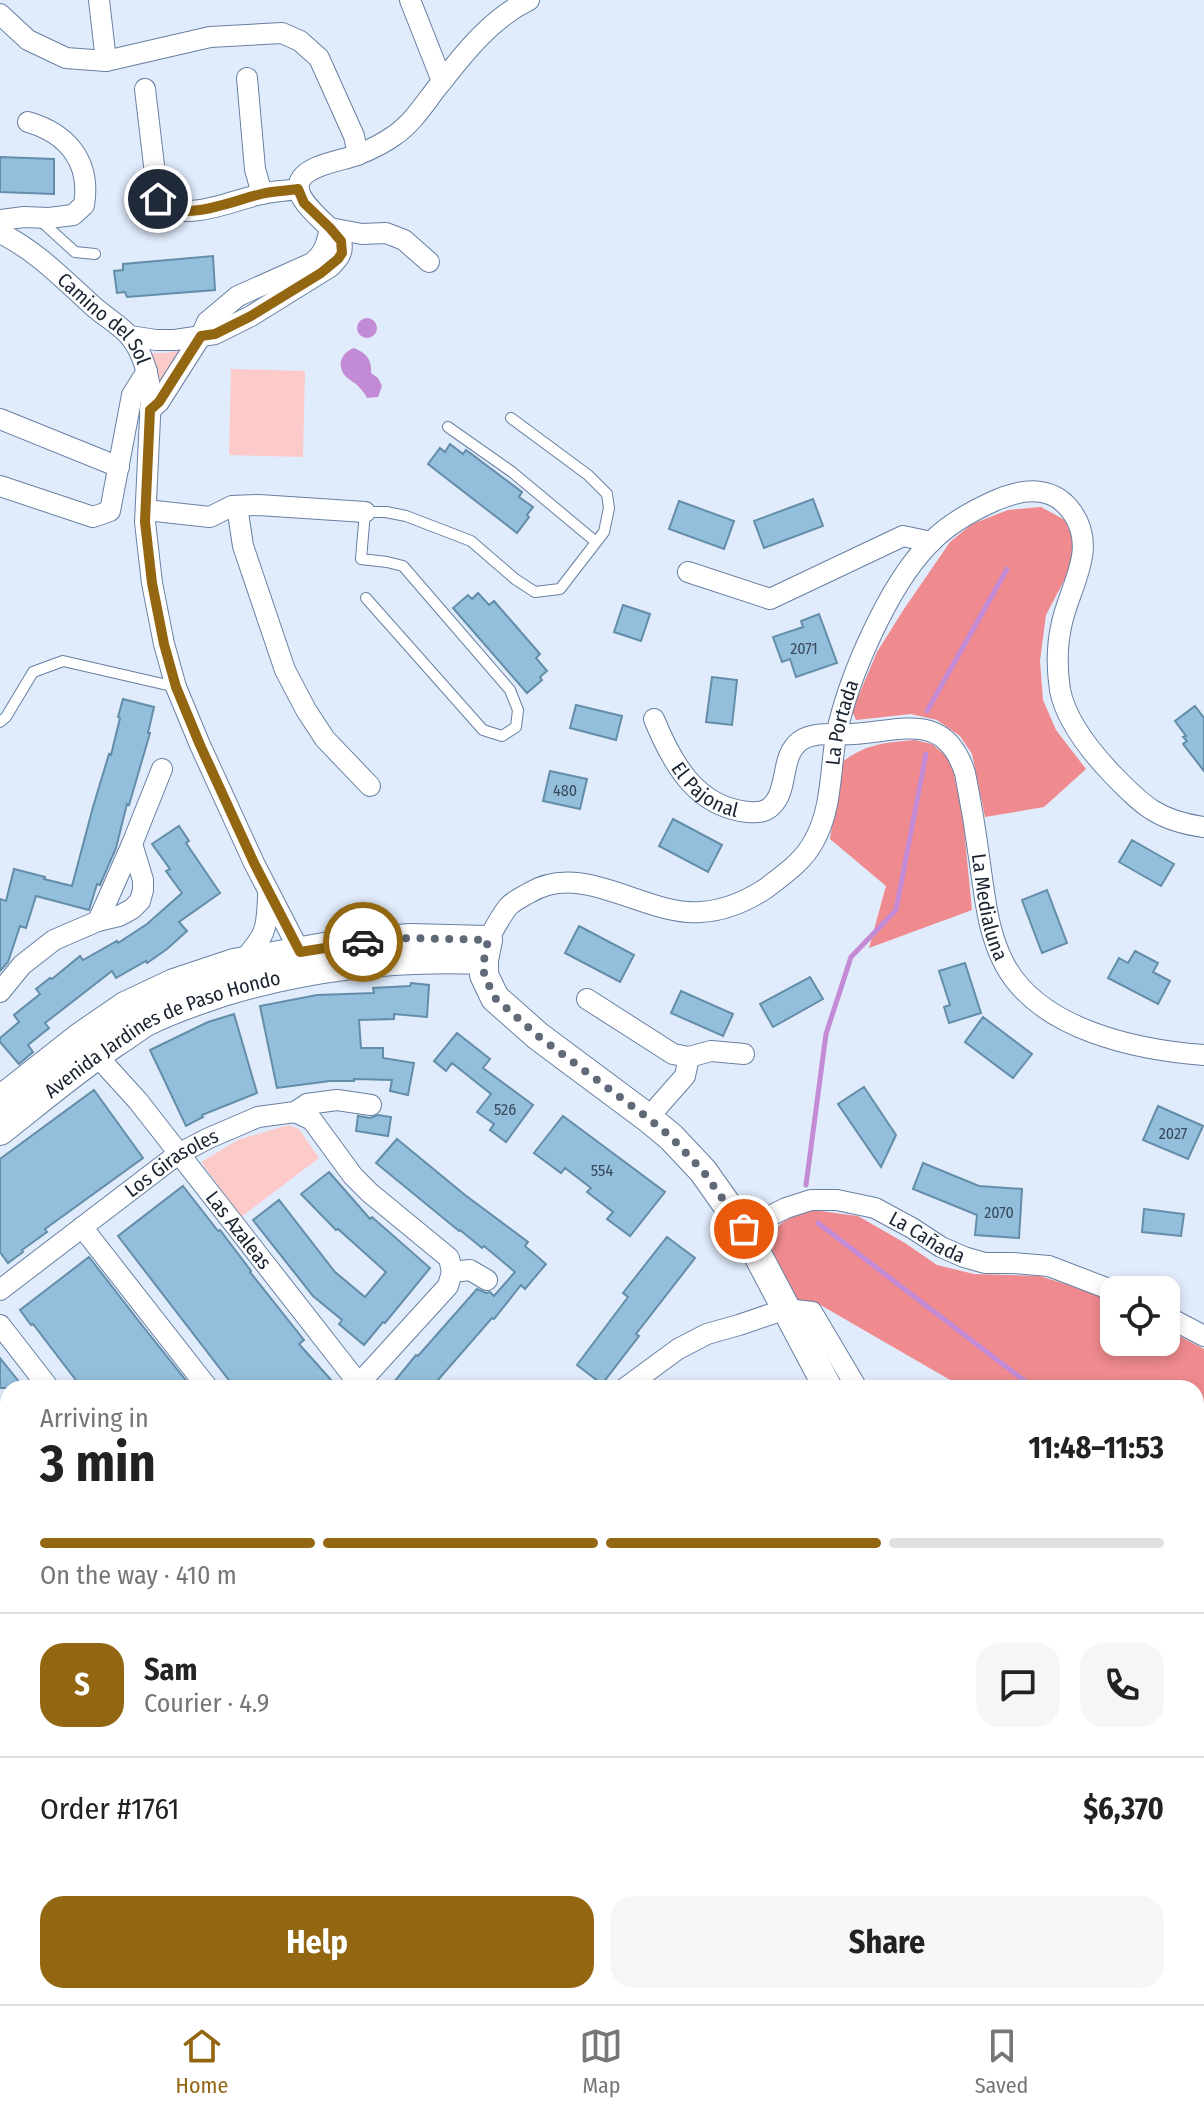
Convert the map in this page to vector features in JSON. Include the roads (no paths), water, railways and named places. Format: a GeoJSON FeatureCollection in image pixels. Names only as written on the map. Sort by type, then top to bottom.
{"type":"FeatureCollection","features":[{"type":"Feature","properties":{"kind":"street"},"geometry":{"type":"LineString","coordinates":[[99,0],[106,61]]}},
{"type":"Feature","properties":{"kind":"street"},"geometry":{"type":"LineString","coordinates":[[410,0],[442,81]]}},
{"type":"Feature","properties":{"kind":"street"},"geometry":{"type":"LineString","coordinates":[[429,262],[404,240],[386,233],[362,234],[330,228],[304,203],[298,189],[302,177],[310,170],[358,155],[397,134],[479,38],[508,10],[529,0]]}},
{"type":"Feature","properties":{"kind":"street"},"geometry":{"type":"LineString","coordinates":[[2,11],[28,40],[66,58],[106,61],[210,37],[282,33],[300,41],[319,58],[354,136],[358,155]]}},
{"type":"Feature","properties":{"kind":"street"},"geometry":{"type":"LineString","coordinates":[[247,78],[255,169],[262,194]]}},
{"type":"Feature","properties":{"kind":"street"},"geometry":{"type":"LineString","coordinates":[[145,89],[158,199],[162,206],[180,211],[208,208],[262,194],[298,189]]}},
{"type":"Feature","properties":{"kind":"street"},"geometry":{"type":"LineString","coordinates":[[0,220],[73,215],[84,205],[86,178],[72,150],[44,127],[28,122]]}},
{"type":"Feature","properties":{"kind":"street"},"geometry":{"type":"LineString","coordinates":[[150,410],[159,402],[207,322],[238,296],[320,257],[330,228]]}},
{"type":"Feature","properties":{"kind":"street","name":"Camino del Sol"},"geometry":{"type":"LineString","coordinates":[[0,233],[43,259],[130,336],[147,371],[150,384],[146,510],[148,553],[157,614],[176,687],[268,892],[303,961]]}},
{"type":"Feature","properties":{"kind":"street"},"geometry":{"type":"LineString","coordinates":[[130,336],[166,340],[201,336]]}},
{"type":"Feature","properties":{"kind":"street"},"geometry":{"type":"LineString","coordinates":[[0,486],[93,517],[110,511],[132,395],[147,371]]}},
{"type":"Feature","properties":{"kind":"street"},"geometry":{"type":"LineString","coordinates":[[0,419],[119,467]]}},
{"type":"Feature","properties":{"kind":"street","name":"La Portada"},"geometry":{"type":"LineString","coordinates":[[486,950],[510,905],[542,885],[576,883],[612,891],[667,910],[698,913],[727,908],[758,893],[791,870],[814,842],[825,813],[837,735],[849,689],[876,624],[912,564],[931,542],[970,512],[1011,494],[1040,491],[1063,502],[1078,522],[1083,564],[1064,610],[1059,646],[1061,692],[1077,731],[1100,761],[1142,805],[1165,817],[1204,827]]}},
{"type":"Feature","properties":{"kind":"street"},"geometry":{"type":"LineString","coordinates":[[146,510],[210,517],[232,506],[365,512]]}},
{"type":"Feature","properties":{"kind":"street"},"geometry":{"type":"LineString","coordinates":[[237,506],[243,546],[285,670],[325,739],[370,786]]}},
{"type":"Feature","properties":{"kind":"street"},"geometry":{"type":"LineString","coordinates":[[688,572],[770,599],[903,536],[931,542]]}},
{"type":"Feature","properties":{"kind":"street","name":"El Pajonal"},"geometry":{"type":"LineString","coordinates":[[654,719],[666,749],[682,774],[706,797],[731,810],[758,813],[769,809],[777,799],[790,754],[798,742],[813,735],[837,735]]}},
{"type":"Feature","properties":{"kind":"street","name":"La Medialuna"},"geometry":{"type":"LineString","coordinates":[[837,735],[913,727],[928,730],[954,748],[965,773],[988,917],[995,941],[1017,983],[1037,1003],[1069,1022],[1125,1043],[1204,1055]]}},
{"type":"Feature","properties":{"kind":"street"},"geometry":{"type":"LineString","coordinates":[[98,921],[162,769]]}},
{"type":"Feature","properties":{"kind":"street"},"geometry":{"type":"LineString","coordinates":[[0,992],[22,965],[54,940],[98,921],[119,916],[140,901],[142,870],[132,844]]}},
{"type":"Feature","properties":{"kind":"street","name":"Camino del Sol"},"geometry":{"type":"LineString","coordinates":[[242,962],[260,941],[268,924],[268,892]]}},
{"type":"Feature","properties":{"kind":"street","name":"Avenida Jardines de Paso Hondo"},"geometry":{"type":"LineString","coordinates":[[0,1100],[88,1046],[199,999],[255,983],[341,944],[410,938],[486,950]]}},
{"type":"Feature","properties":{"kind":"street"},"geometry":{"type":"LineString","coordinates":[[486,950],[484,975],[495,998],[538,1036],[671,1137],[703,1171],[744,1229],[824,1380]]}},
{"type":"Feature","properties":{"kind":"street","name":"Avenida Jardines de Paso Hondo"},"geometry":{"type":"LineString","coordinates":[[0,1131],[125,1006],[174,983],[242,962],[303,961]]}},
{"type":"Feature","properties":{"kind":"street"},"geometry":{"type":"LineString","coordinates":[[587,999],[673,1054],[689,1057],[711,1051],[744,1054]]}},
{"type":"Feature","properties":{"kind":"street","name":"Las Azaleas"},"geometry":{"type":"LineString","coordinates":[[88,1046],[138,1101],[173,1157],[352,1380]]}},
{"type":"Feature","properties":{"kind":"street"},"geometry":{"type":"LineString","coordinates":[[648,1118],[685,1076],[689,1057]]}},
{"type":"Feature","properties":{"kind":"street","name":"Los Girasoles"},"geometry":{"type":"LineString","coordinates":[[0,1290],[173,1157],[209,1138],[258,1117],[295,1112],[307,1104],[337,1100],[371,1105]]}},
{"type":"Feature","properties":{"kind":"street"},"geometry":{"type":"LineString","coordinates":[[295,1112],[312,1120],[353,1176],[370,1193],[449,1258],[452,1272],[448,1286],[362,1380]]}},
{"type":"Feature","properties":{"kind":"street","name":"La Cañada"},"geometry":{"type":"LineString","coordinates":[[744,1229],[786,1208],[811,1200],[837,1200],[875,1208],[964,1257],[985,1263],[1049,1266],[1100,1286]]}},
{"type":"Feature","properties":{"kind":"street"},"geometry":{"type":"LineString","coordinates":[[82,1227],[202,1380]]}},
{"type":"Feature","properties":{"kind":"street"},"geometry":{"type":"LineString","coordinates":[[452,1272],[470,1270],[487,1280]]}},
{"type":"Feature","properties":{"kind":"street"},"geometry":{"type":"LineString","coordinates":[[636,1380],[678,1349],[707,1334],[786,1309],[812,1312],[852,1380]]}},
{"type":"Feature","properties":{"kind":"street"},"geometry":{"type":"LineString","coordinates":[[1180,1323],[1204,1336]]}},
{"type":"Feature","properties":{"kind":"street"},"geometry":{"type":"LineString","coordinates":[[0,1325],[43,1380]]}},
{"type":"Feature","properties":{"kind":"lane"},"geometry":{"type":"LineString","coordinates":[[38,218],[75,252],[95,254]]}},
{"type":"Feature","properties":{"kind":"lane"},"geometry":{"type":"LineString","coordinates":[[366,598],[483,730],[502,736],[516,727],[518,710],[510,690],[403,566],[361,559],[365,512],[386,512],[406,516],[471,541],[535,592],[560,589],[604,532],[609,508],[607,494],[588,475],[511,418]]}},
{"type":"Feature","properties":{"kind":"lane"},"geometry":{"type":"LineString","coordinates":[[448,427],[512,472],[596,542]]}},
{"type":"Feature","properties":{"kind":"lane"},"geometry":{"type":"LineString","coordinates":[[0,722],[33,672],[63,661],[176,687]]}},
{"type":"Feature","properties":{"kind":"waterway"},"geometry":{"type":"LineString","coordinates":[[927,711],[1007,569]]}},
{"type":"Feature","properties":{"kind":"waterway"},"geometry":{"type":"LineString","coordinates":[[806,1185],[826,1034],[851,957],[896,910],[926,754]]}},
{"type":"Feature","properties":{"kind":"waterway"},"geometry":{"type":"LineString","coordinates":[[818,1223],[1024,1380]]}}]}
